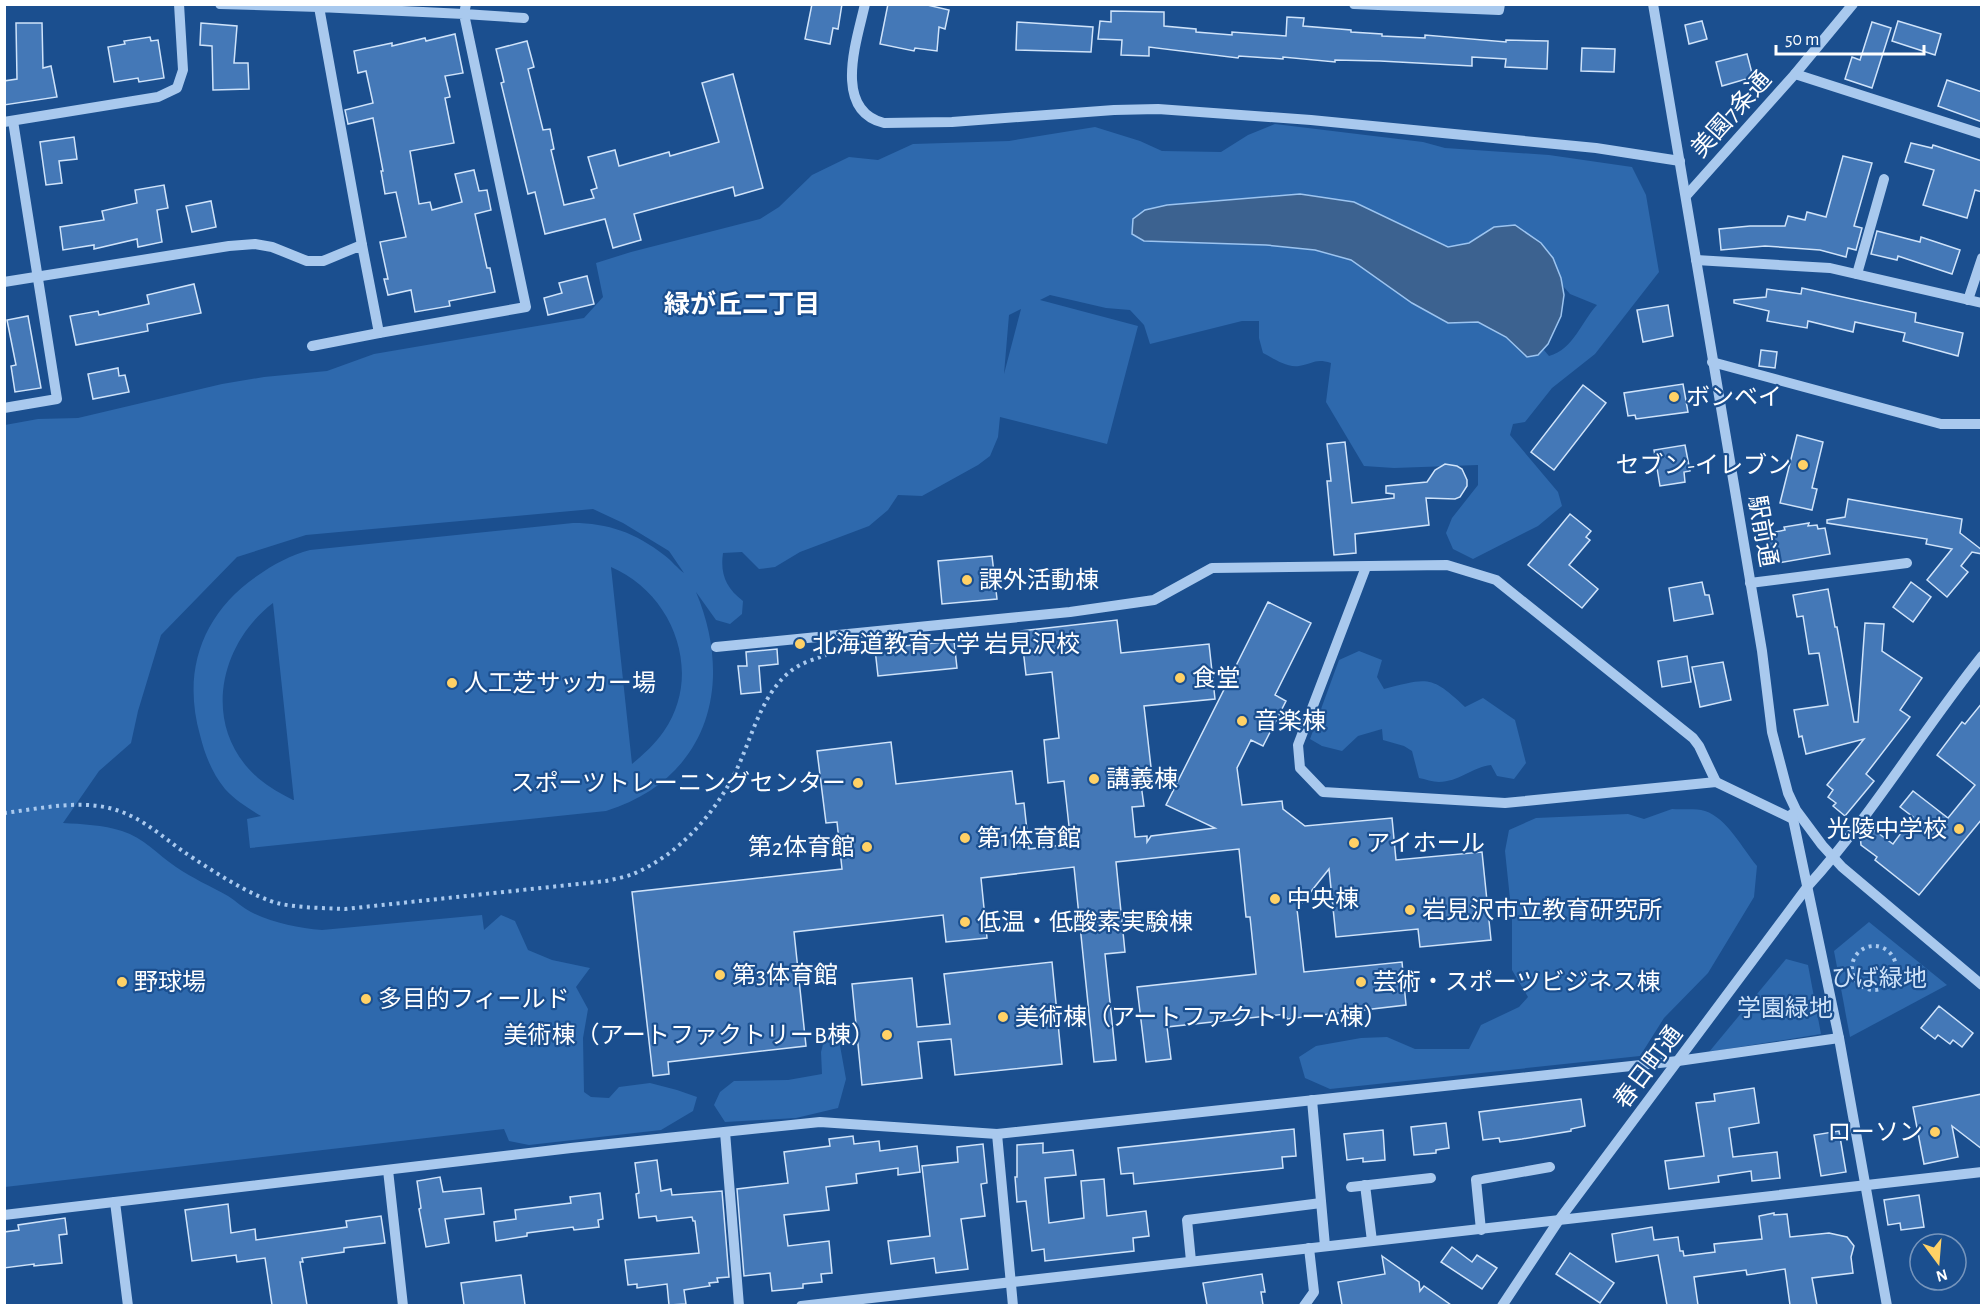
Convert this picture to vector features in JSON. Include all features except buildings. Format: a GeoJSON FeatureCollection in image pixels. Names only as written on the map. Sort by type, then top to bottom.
{"type":"FeatureCollection","features":[{"type":"Feature","properties":{"kind":"street"},"geometry":{"type":"LineString","coordinates":[[4,408],[57,399],[39,276],[9,121],[158,97],[177,88],[183,70],[179,4]]}},
{"type":"Feature","properties":{"kind":"street"},"geometry":{"type":"LineString","coordinates":[[220,4],[465,9],[524,18]]}},
{"type":"Feature","properties":{"kind":"street"},"geometry":{"type":"LineString","coordinates":[[865,4],[852,60],[853,89],[866,115],[884,123],[941,123],[1114,110],[1158,109],[1311,120],[1560,144],[1680,161]]}},
{"type":"Feature","properties":{"kind":"street"},"geometry":{"type":"LineString","coordinates":[[1354,4],[1499,10],[1500,4]]}},
{"type":"Feature","properties":{"kind":"street","name":"駅前通"},"geometry":{"type":"LineString","coordinates":[[1653,4],[1762,651],[1772,732],[1788,793],[1804,823],[1833,858],[1982,985]]}},
{"type":"Feature","properties":{"kind":"street","name":"美園7条通"},"geometry":{"type":"LineString","coordinates":[[1686,196],[1795,74],[1853,4]]}},
{"type":"Feature","properties":{"kind":"street"},"geometry":{"type":"LineString","coordinates":[[319,6],[379,333]]}},
{"type":"Feature","properties":{"kind":"street"},"geometry":{"type":"LineString","coordinates":[[312,346],[526,307],[465,9]]}},
{"type":"Feature","properties":{"kind":"street"},"geometry":{"type":"LineString","coordinates":[[1795,74],[1982,134]]}},
{"type":"Feature","properties":{"kind":"street"},"geometry":{"type":"LineString","coordinates":[[1857,274],[1884,179]]}},
{"type":"Feature","properties":{"kind":"street"},"geometry":{"type":"LineString","coordinates":[[4,282],[229,246],[255,244],[272,247],[307,261],[323,261],[362,245]]}},
{"type":"Feature","properties":{"kind":"street"},"geometry":{"type":"LineString","coordinates":[[1968,300],[1982,258]]}},
{"type":"Feature","properties":{"kind":"street"},"geometry":{"type":"LineString","coordinates":[[1696,260],[1830,268],[1982,303]]}},
{"type":"Feature","properties":{"kind":"street"},"geometry":{"type":"LineString","coordinates":[[1712,362],[1941,424],[1982,424]]}},
{"type":"Feature","properties":{"kind":"street"},"geometry":{"type":"LineString","coordinates":[[1750,583],[1907,563]]}},
{"type":"Feature","properties":{"kind":"street"},"geometry":{"type":"LineString","coordinates":[[716,647],[1070,612],[1155,600],[1212,568],[1447,566],[1496,580],[1693,738],[1716,782]]}},
{"type":"Feature","properties":{"kind":"street"},"geometry":{"type":"LineString","coordinates":[[1366,567],[1298,745],[1300,768],[1323,792],[1505,803],[1716,782],[1793,819]]}},
{"type":"Feature","properties":{"kind":"street","name":"春日町通"},"geometry":{"type":"LineString","coordinates":[[1502,1305],[1559,1220],[1808,886],[1833,858],[1877,800],[1945,702],[1982,656]]}},
{"type":"Feature","properties":{"kind":"street"},"geometry":{"type":"LineString","coordinates":[[1788,793],[1839,1038],[1887,1305]]}},
{"type":"Feature","properties":{"kind":"street"},"geometry":{"type":"LineString","coordinates":[[4,1215],[820,1122],[997,1134],[1678,1061],[1839,1038]]}},
{"type":"Feature","properties":{"kind":"street"},"geometry":{"type":"LineString","coordinates":[[1312,1100],[1325,1246]]}},
{"type":"Feature","properties":{"kind":"street"},"geometry":{"type":"LineString","coordinates":[[725,1132],[739,1305]]}},
{"type":"Feature","properties":{"kind":"street"},"geometry":{"type":"LineString","coordinates":[[997,1134],[1013,1305]]}},
{"type":"Feature","properties":{"kind":"street"},"geometry":{"type":"LineString","coordinates":[[1480,1230],[1476,1180],[1550,1167]]}},
{"type":"Feature","properties":{"kind":"street"},"geometry":{"type":"LineString","coordinates":[[388,1170],[403,1305]]}},
{"type":"Feature","properties":{"kind":"street"},"geometry":{"type":"LineString","coordinates":[[801,1305],[1982,1172]]}},
{"type":"Feature","properties":{"kind":"street"},"geometry":{"type":"LineString","coordinates":[[1351,1187],[1431,1178]]}},
{"type":"Feature","properties":{"kind":"street"},"geometry":{"type":"LineString","coordinates":[[1365,1185],[1372,1241]]}},
{"type":"Feature","properties":{"kind":"street"},"geometry":{"type":"LineString","coordinates":[[115,1202],[128,1305]]}},
{"type":"Feature","properties":{"kind":"street"},"geometry":{"type":"LineString","coordinates":[[1191,1261],[1187,1220],[1321,1203]]}},
{"type":"Feature","properties":{"kind":"street"},"geometry":{"type":"LineString","coordinates":[[1305,1305],[1314,1292],[1309,1248]]}},
{"type":"Feature","properties":{"kind":"path"},"geometry":{"type":"LineString","coordinates":[[4,813],[89,804],[112,808],[146,823],[185,853],[244,888],[279,903],[315,908],[345,909],[606,881],[632,874],[668,854],[691,835],[717,802],[735,773],[758,718],[770,696],[785,677],[800,666],[826,655]]}},
{"type":"Feature","properties":{"kind":"path"},"geometry":{"type":"LineString","coordinates":[[1883,947],[1889,951],[1896,963],[1893,978],[1883,988],[1868,989],[1861,986],[1853,974],[1853,959],[1863,948],[1883,947]]}},
{"type":"Feature","properties":{"kind":"green space"},"geometry":{"type":"Polygon","coordinates":[[[1275,124],[1423,142],[1445,148],[1549,155],[1632,167],[1646,195],[1659,272],[1595,354],[1552,388],[1525,422],[1513,424],[1510,435],[1558,492],[1562,506],[1538,526],[1473,559],[1453,549],[1446,533],[1452,518],[1478,485],[1478,465],[1394,468],[1364,466],[1326,402],[1331,363],[1318,361],[1289,366],[1263,353],[1259,338],[1259,321],[1242,321],[1150,344],[1144,325],[1130,310],[1106,308],[1050,295],[1040,300],[1138,326],[1107,444],[1000,417],[998,437],[990,456],[922,496],[898,495],[888,510],[869,526],[800,552],[775,567],[759,569],[742,552],[723,553],[722,568],[728,586],[743,601],[742,614],[730,624],[716,620],[696,592],[708,627],[713,661],[712,694],[704,724],[690,752],[669,776],[641,796],[606,811],[250,848],[247,819],[261,816],[229,793],[213,770],[200,735],[195,711],[194,688],[201,646],[210,626],[222,608],[257,576],[289,557],[310,550],[573,523],[610,527],[632,535],[667,557],[684,573],[669,551],[623,523],[593,509],[306,535],[237,557],[161,635],[138,711],[131,743],[99,771],[63,823],[100,826],[130,834],[182,871],[228,896],[248,910],[268,919],[304,928],[322,930],[482,915],[484,930],[501,915],[515,921],[528,950],[552,960],[590,968],[576,987],[588,1009],[583,1038],[584,1092],[591,1097],[609,1098],[619,1087],[650,1083],[697,1097],[693,1111],[661,1130],[529,1145],[509,1141],[504,1129],[5,1187],[5,425],[38,419],[78,418],[222,384],[327,371],[374,354],[584,318],[603,297],[596,263],[760,219],[779,207],[812,175],[849,157],[878,160],[913,144],[1009,141],[1095,127],[1140,141],[1162,151],[1221,152],[1248,135],[1275,124]],[[1320,241],[1538,343],[1549,356],[1558,352],[1571,341],[1597,305],[1570,294],[1539,259],[1469,248],[1320,241]],[[1021,309],[1009,315],[1004,374],[1021,309]],[[611,567],[632,764],[661,736],[676,708],[681,685],[681,660],[676,637],[666,615],[651,595],[633,579],[611,567]],[[273,603],[254,621],[239,641],[229,664],[224,688],[223,712],[229,735],[240,758],[258,778],[294,800],[273,603]]]}},
{"type":"Feature","properties":{"kind":"green space"},"geometry":{"type":"Polygon","coordinates":[[[1359,651],[1382,660],[1377,677],[1384,689],[1420,681],[1436,684],[1465,707],[1483,698],[1515,720],[1526,763],[1514,779],[1497,776],[1491,765],[1478,768],[1453,780],[1437,782],[1419,778],[1412,751],[1404,746],[1383,740],[1382,729],[1358,736],[1342,751],[1322,746],[1310,739],[1339,660],[1359,651]]]}},
{"type":"Feature","properties":{"kind":"green space"},"geometry":{"type":"Polygon","coordinates":[[[1672,809],[1705,811],[1720,820],[1734,834],[1757,866],[1754,897],[1708,973],[1664,1018],[1640,1056],[1330,1089],[1305,1078],[1299,1057],[1316,1046],[1361,1038],[1387,1037],[1415,1049],[1469,1049],[1481,1025],[1519,1007],[1528,997],[1512,970],[1512,918],[1505,851],[1509,830],[1536,818],[1628,814],[1644,819],[1672,809]]]}},
{"type":"Feature","properties":{"kind":"green space","name":"ひば緑地"},"geometry":{"type":"Polygon","coordinates":[[[1869,922],[1947,985],[1850,1037],[1834,951],[1869,922]]]}},
{"type":"Feature","properties":{"kind":"green space","name":"学園緑地"},"geometry":{"type":"Polygon","coordinates":[[[1786,959],[1808,965],[1821,1034],[1709,1052],[1786,959]]]}},
{"type":"Feature","properties":{"kind":"green space"},"geometry":{"type":"Polygon","coordinates":[[[833,1034],[839,1040],[846,1079],[838,1108],[796,1118],[725,1122],[714,1105],[720,1092],[734,1081],[788,1080],[822,1074],[821,1052],[825,1037],[833,1034]]]}},
{"type":"Feature","properties":{"kind":"shaded area"},"geometry":{"type":"Polygon","coordinates":[[[1300,194],[1354,202],[1448,247],[1469,243],[1494,227],[1515,225],[1541,243],[1553,258],[1561,278],[1564,295],[1561,316],[1548,344],[1538,355],[1527,357],[1506,337],[1478,322],[1448,323],[1412,303],[1351,260],[1315,250],[1266,245],[1144,241],[1132,234],[1133,219],[1145,210],[1167,205],[1300,194]]]}},
{"type":"Feature","properties":{"kind":"place","name":"ボンベイ"},"geometry":{"type":"Point","coordinates":[1674,397]}},
{"type":"Feature","properties":{"kind":"place","name":"セブン-イレブン"},"geometry":{"type":"Point","coordinates":[1803,465]}},
{"type":"Feature","properties":{"kind":"place","name":"課外活動棟"},"geometry":{"type":"Point","coordinates":[967,580]}},
{"type":"Feature","properties":{"kind":"place","name":"北海道教育大学 岩見沢校"},"geometry":{"type":"Point","coordinates":[800,644]}},
{"type":"Feature","properties":{"kind":"place","name":"食堂"},"geometry":{"type":"Point","coordinates":[1180,678]}},
{"type":"Feature","properties":{"kind":"place","name":"人工芝サッカー場"},"geometry":{"type":"Point","coordinates":[452,683]}},
{"type":"Feature","properties":{"kind":"place","name":"音楽棟"},"geometry":{"type":"Point","coordinates":[1242,721]}},
{"type":"Feature","properties":{"kind":"place","name":"講義棟"},"geometry":{"type":"Point","coordinates":[1094,779]}},
{"type":"Feature","properties":{"kind":"place","name":"スポーツトレーニングセンター"},"geometry":{"type":"Point","coordinates":[858,783]}},
{"type":"Feature","properties":{"kind":"place","name":"光陵中学校"},"geometry":{"type":"Point","coordinates":[1959,829]}},
{"type":"Feature","properties":{"kind":"place","name":"第1体育館"},"geometry":{"type":"Point","coordinates":[965,838]}},
{"type":"Feature","properties":{"kind":"place","name":"アイホール"},"geometry":{"type":"Point","coordinates":[1354,843]}},
{"type":"Feature","properties":{"kind":"place","name":"第2体育館"},"geometry":{"type":"Point","coordinates":[867,847]}},
{"type":"Feature","properties":{"kind":"place","name":"中央棟"},"geometry":{"type":"Point","coordinates":[1275,899]}},
{"type":"Feature","properties":{"kind":"place","name":"岩見沢市立教育研究所"},"geometry":{"type":"Point","coordinates":[1410,910]}},
{"type":"Feature","properties":{"kind":"place","name":"低温・低酸素実験棟"},"geometry":{"type":"Point","coordinates":[965,922]}},
{"type":"Feature","properties":{"kind":"place","name":"第3体育館"},"geometry":{"type":"Point","coordinates":[720,975]}},
{"type":"Feature","properties":{"kind":"place","name":"野球場"},"geometry":{"type":"Point","coordinates":[122,982]}},
{"type":"Feature","properties":{"kind":"place","name":"芸術・スポーツビジネス棟"},"geometry":{"type":"Point","coordinates":[1361,982]}},
{"type":"Feature","properties":{"kind":"place","name":"多目的フィールド"},"geometry":{"type":"Point","coordinates":[366,999]}},
{"type":"Feature","properties":{"kind":"place","name":"美術棟（アートファクトリーA棟）"},"geometry":{"type":"Point","coordinates":[1003,1017]}},
{"type":"Feature","properties":{"kind":"place","name":"美術棟（アートファクトリーB棟）"},"geometry":{"type":"Point","coordinates":[887,1035]}},
{"type":"Feature","properties":{"kind":"place","name":"ローソン"},"geometry":{"type":"Point","coordinates":[1935,1132]}},
{"type":"Feature","properties":{"kind":"district","name":"緑が丘二丁目"},"geometry":{"type":"Point","coordinates":[742,304]}}]}
